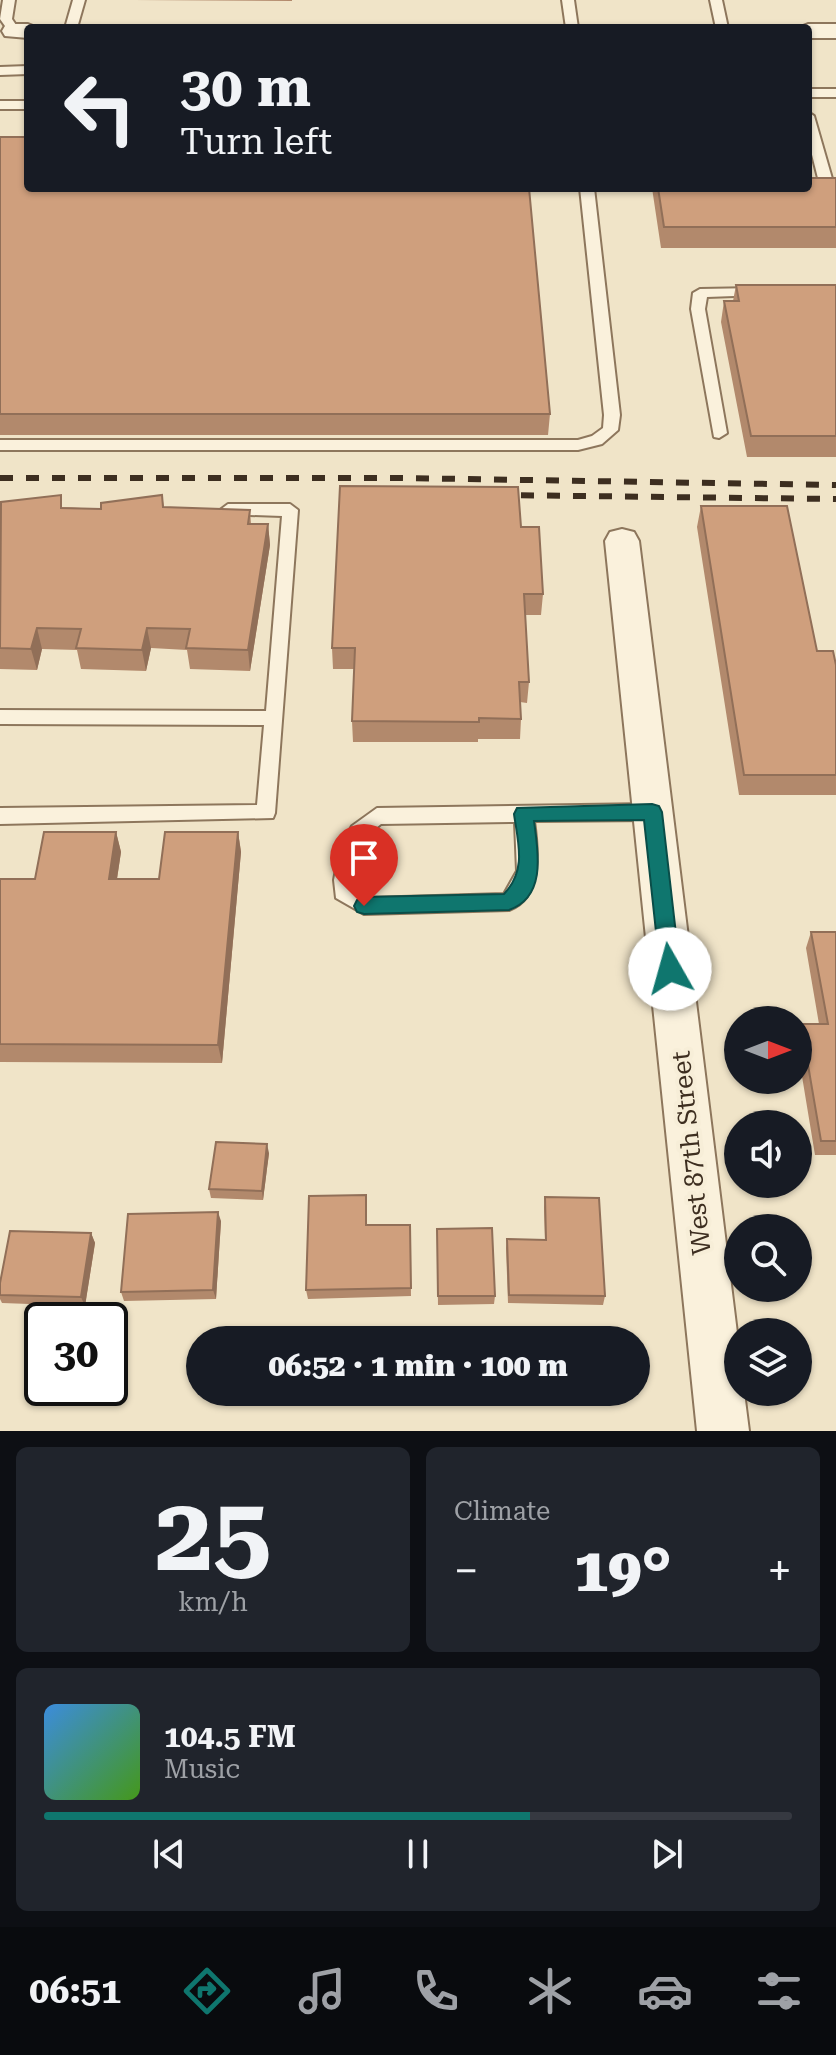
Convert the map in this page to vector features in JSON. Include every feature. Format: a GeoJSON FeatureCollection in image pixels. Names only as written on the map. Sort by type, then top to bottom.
{"type":"FeatureCollection","features":[{"type":"Feature","properties":{"kind":"street"},"geometry":{"type":"LineString","coordinates":[[812,31],[836,31]]}},
{"type":"Feature","properties":{"kind":"street","name":"West 87th Street"},"geometry":{"type":"LineString","coordinates":[[622,541],[723,1431]]}},
{"type":"Feature","properties":{"kind":"lane"},"geometry":{"type":"LineString","coordinates":[[9,0],[6,19],[14,31]]}},
{"type":"Feature","properties":{"kind":"lane"},"geometry":{"type":"LineString","coordinates":[[72,24],[79,0]]}},
{"type":"Feature","properties":{"kind":"lane"},"geometry":{"type":"LineString","coordinates":[[568,0],[571,24]]}},
{"type":"Feature","properties":{"kind":"lane"},"geometry":{"type":"LineString","coordinates":[[716,0],[721,24]]}},
{"type":"Feature","properties":{"kind":"lane"},"geometry":{"type":"LineString","coordinates":[[0,71],[24,70]]}},
{"type":"Feature","properties":{"kind":"lane"},"geometry":{"type":"LineString","coordinates":[[812,93],[836,93]]}},
{"type":"Feature","properties":{"kind":"lane"},"geometry":{"type":"LineString","coordinates":[[0,105],[24,105]]}},
{"type":"Feature","properties":{"kind":"lane"},"geometry":{"type":"LineString","coordinates":[[812,131],[826,182]]}},
{"type":"Feature","properties":{"kind":"lane"},"geometry":{"type":"LineString","coordinates":[[0,445],[578,445],[597,440],[610,430],[612,415],[587,192]]}},
{"type":"Feature","properties":{"kind":"lane"},"geometry":{"type":"LineString","coordinates":[[719,433],[698,309],[700,293],[776,292]]}},
{"type":"Feature","properties":{"kind":"lane"},"geometry":{"type":"LineString","coordinates":[[0,816],[266,813],[290,510],[213,510]]}},
{"type":"Feature","properties":{"kind":"lane"},"geometry":{"type":"LineString","coordinates":[[0,717],[274,718]]}},
{"type":"Feature","properties":{"kind":"lane"},"geometry":{"type":"LineString","coordinates":[[524,814],[530,865],[524,886],[509,902],[364,906],[343,892],[344,863],[358,829],[377,816],[652,812]]}},
{"type":"Feature","properties":{"kind":"building"},"geometry":{"type":"Polygon","coordinates":[[[0,137],[24,137],[24,192],[529,192],[550,414],[0,414],[0,137]]]}},
{"type":"Feature","properties":{"kind":"building"},"geometry":{"type":"Polygon","coordinates":[[[812,178],[836,178],[836,227],[664,227],[659,192],[812,192],[812,178]]]}},
{"type":"Feature","properties":{"kind":"building"},"geometry":{"type":"Polygon","coordinates":[[[736,285],[836,285],[836,436],[751,436],[724,301],[739,301],[736,285]]]}},
{"type":"Feature","properties":{"kind":"building"},"geometry":{"type":"Polygon","coordinates":[[[340,486],[518,487],[521,527],[539,527],[543,594],[524,594],[529,682],[519,682],[521,719],[479,718],[479,722],[352,721],[355,648],[332,648],[340,486]]]}},
{"type":"Feature","properties":{"kind":"building"},"geometry":{"type":"Polygon","coordinates":[[[61,495],[61,508],[101,509],[101,503],[162,495],[163,507],[250,510],[248,524],[268,524],[248,650],[186,648],[190,629],[147,628],[142,650],[76,648],[81,629],[37,628],[31,649],[0,648],[1,502],[61,495]]]}},
{"type":"Feature","properties":{"kind":"building"},"geometry":{"type":"Polygon","coordinates":[[[701,506],[787,506],[817,651],[833,651],[836,665],[836,775],[744,775],[701,506]]]}},
{"type":"Feature","properties":{"kind":"building"},"geometry":{"type":"Polygon","coordinates":[[[44,832],[116,832],[109,879],[159,879],[165,832],[238,832],[218,1045],[0,1044],[0,879],[35,879],[44,832]]]}},
{"type":"Feature","properties":{"kind":"building"},"geometry":{"type":"Polygon","coordinates":[[[811,932],[836,932],[836,1141],[821,1141],[812,1088],[812,1024],[828,1024],[811,932]]]}},
{"type":"Feature","properties":{"kind":"building"},"geometry":{"type":"Polygon","coordinates":[[[216,1142],[267,1144],[262,1191],[209,1189],[216,1142]]]}},
{"type":"Feature","properties":{"kind":"building"},"geometry":{"type":"Polygon","coordinates":[[[366,1195],[366,1225],[410,1225],[411,1288],[306,1290],[309,1196],[366,1195]]]}},
{"type":"Feature","properties":{"kind":"building"},"geometry":{"type":"Polygon","coordinates":[[[545,1197],[599,1198],[605,1296],[509,1295],[507,1239],[546,1240],[545,1197]]]}},
{"type":"Feature","properties":{"kind":"building"},"geometry":{"type":"Polygon","coordinates":[[[218,1212],[213,1290],[121,1292],[128,1214],[218,1212]]]}},
{"type":"Feature","properties":{"kind":"building"},"geometry":{"type":"Polygon","coordinates":[[[492,1228],[495,1296],[438,1296],[437,1229],[492,1228]]]}},
{"type":"Feature","properties":{"kind":"building"},"geometry":{"type":"Polygon","coordinates":[[[10,1231],[91,1233],[81,1297],[0,1295],[10,1231]]]}},
{"type":"Feature","properties":{"kind":"railway"},"geometry":{"type":"LineString","coordinates":[[0,478],[402,478],[836,485]]}},
{"type":"Feature","properties":{"kind":"railway"},"geometry":{"type":"LineString","coordinates":[[495,495],[836,499]]}},
{"type":"Feature","properties":{"kind":"route"},"geometry":{"type":"LineString","coordinates":[[364,906],[419,907],[509,902],[524,886],[530,865],[524,814],[652,812],[670,969]]}}]}
